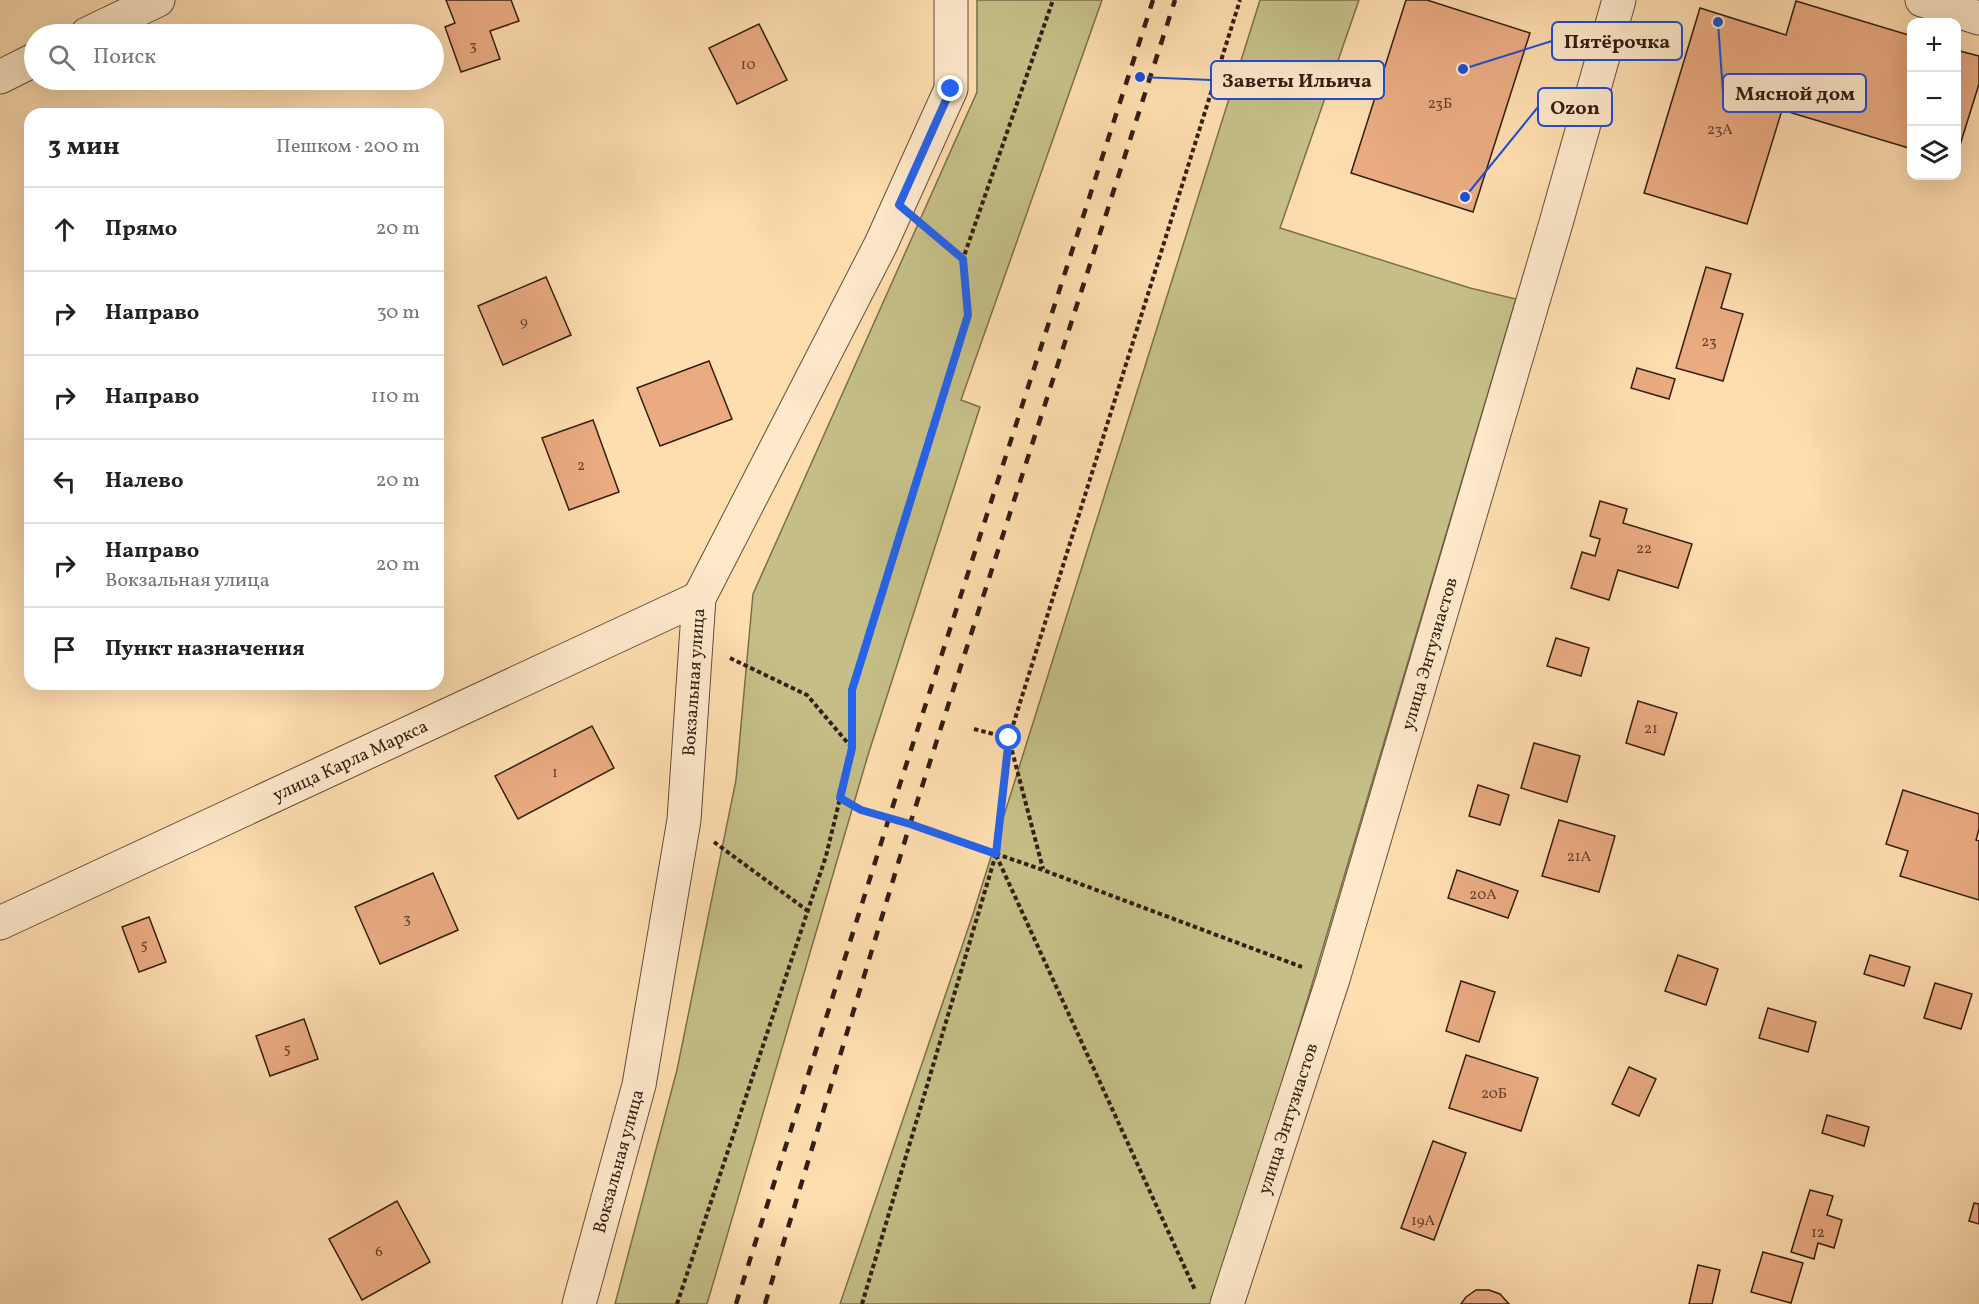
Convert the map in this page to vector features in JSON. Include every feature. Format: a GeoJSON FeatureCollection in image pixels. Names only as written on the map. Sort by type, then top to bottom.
{"type":"FeatureCollection","features":[{"type":"Feature","properties":{"kind":"street"},"geometry":{"type":"LineString","coordinates":[[108,24],[158,0]]}},
{"type":"Feature","properties":{"kind":"street","name":"Вокзальная улица"},"geometry":{"type":"LineString","coordinates":[[579,1304],[639,1085],[684,820],[699,598],[881,244],[951,89],[951,0]]}},
{"type":"Feature","properties":{"kind":"street","name":"улица Энтузиастов"},"geometry":{"type":"LineString","coordinates":[[1227,1304],[1333,979],[1553,235],[1619,0]]}},
{"type":"Feature","properties":{"kind":"street"},"geometry":{"type":"LineString","coordinates":[[1922,0],[1979,18]]}},
{"type":"Feature","properties":{"kind":"street"},"geometry":{"type":"LineString","coordinates":[[0,77],[24,65]]}},
{"type":"Feature","properties":{"kind":"street","name":"улица Карла Маркса"},"geometry":{"type":"LineString","coordinates":[[0,923],[699,598]]}},
{"type":"Feature","properties":{"kind":"path"},"geometry":{"type":"LineString","coordinates":[[677,1304],[826,856],[852,748],[852,690],[968,315],[963,259],[1053,0]]}},
{"type":"Feature","properties":{"kind":"path"},"geometry":{"type":"LineString","coordinates":[[862,1304],[996,854],[1009,738],[1240,0]]}},
{"type":"Feature","properties":{"kind":"path"},"geometry":{"type":"LineString","coordinates":[[899,205],[963,259]]}},
{"type":"Feature","properties":{"kind":"path"},"geometry":{"type":"LineString","coordinates":[[696,641],[807,695],[852,748]]}},
{"type":"Feature","properties":{"kind":"path"},"geometry":{"type":"LineString","coordinates":[[974,729],[1009,738]]}},
{"type":"Feature","properties":{"kind":"path"},"geometry":{"type":"LineString","coordinates":[[1009,738],[1043,870]]}},
{"type":"Feature","properties":{"kind":"path"},"geometry":{"type":"LineString","coordinates":[[840,798],[861,810],[910,824],[1043,870],[1333,979]]}},
{"type":"Feature","properties":{"kind":"path"},"geometry":{"type":"LineString","coordinates":[[684,820],[808,911]]}},
{"type":"Feature","properties":{"kind":"path"},"geometry":{"type":"LineString","coordinates":[[996,854],[1197,1293]]}},
{"type":"Feature","properties":{"kind":"shaded area"},"geometry":{"type":"Polygon","coordinates":[[[977,0],[1102,0],[961,400],[980,407],[868,755],[707,1304],[615,1304],[677,1070],[736,780],[753,594],[977,92],[977,0]]]}},
{"type":"Feature","properties":{"kind":"shaded area"},"geometry":{"type":"Polygon","coordinates":[[[1260,0],[1359,0],[1280,228],[1470,288],[1516,299],[1307,1001],[1214,1304],[840,1304],[973,914],[1260,0]]]}},
{"type":"Feature","properties":{"kind":"building"},"geometry":{"type":"Polygon","coordinates":[[[446,0],[511,0],[519,21],[490,31],[500,59],[461,72],[445,27],[455,23],[446,0]]]}},
{"type":"Feature","properties":{"kind":"building"},"geometry":{"type":"Polygon","coordinates":[[[1406,0],[1427,0],[1530,33],[1473,212],[1351,173],[1406,0]]]}},
{"type":"Feature","properties":{"kind":"building"},"geometry":{"type":"Polygon","coordinates":[[[1796,1],[1907,34],[1907,148],[1782,110],[1747,224],[1644,193],[1700,8],[1786,35],[1796,1]]]}},
{"type":"Feature","properties":{"kind":"building"},"geometry":{"type":"Polygon","coordinates":[[[759,24],[787,80],[737,104],[709,48],[759,24]]]}},
{"type":"Feature","properties":{"kind":"building"},"geometry":{"type":"Polygon","coordinates":[[[1961,51],[1979,56],[1979,84],[1961,142],[1961,51]]]}},
{"type":"Feature","properties":{"kind":"building"},"geometry":{"type":"Polygon","coordinates":[[[1706,267],[1731,274],[1721,308],[1743,314],[1723,381],[1676,368],[1706,267]]]}},
{"type":"Feature","properties":{"kind":"building"},"geometry":{"type":"Polygon","coordinates":[[[546,277],[571,335],[503,365],[478,306],[546,277]]]}},
{"type":"Feature","properties":{"kind":"building"},"geometry":{"type":"Polygon","coordinates":[[[709,361],[732,419],[660,446],[637,388],[709,361]]]}},
{"type":"Feature","properties":{"kind":"building"},"geometry":{"type":"Polygon","coordinates":[[[1637,368],[1675,379],[1669,399],[1631,388],[1637,368]]]}},
{"type":"Feature","properties":{"kind":"building"},"geometry":{"type":"Polygon","coordinates":[[[593,420],[619,492],[569,510],[542,438],[593,420]]]}},
{"type":"Feature","properties":{"kind":"building"},"geometry":{"type":"Polygon","coordinates":[[[1600,501],[1627,509],[1623,523],[1692,544],[1678,588],[1618,570],[1609,600],[1571,588],[1582,552],[1595,556],[1600,539],[1590,536],[1600,501]]]}},
{"type":"Feature","properties":{"kind":"building"},"geometry":{"type":"Polygon","coordinates":[[[1556,638],[1589,648],[1581,676],[1547,666],[1556,638]]]}},
{"type":"Feature","properties":{"kind":"building"},"geometry":{"type":"Polygon","coordinates":[[[1638,701],[1677,713],[1664,755],[1626,743],[1638,701]]]}},
{"type":"Feature","properties":{"kind":"building"},"geometry":{"type":"Polygon","coordinates":[[[592,726],[614,768],[518,819],[495,776],[592,726]]]}},
{"type":"Feature","properties":{"kind":"building"},"geometry":{"type":"Polygon","coordinates":[[[1534,743],[1580,756],[1567,802],[1521,788],[1534,743]]]}},
{"type":"Feature","properties":{"kind":"building"},"geometry":{"type":"Polygon","coordinates":[[[1478,785],[1509,795],[1500,825],[1469,816],[1478,785]]]}},
{"type":"Feature","properties":{"kind":"building"},"geometry":{"type":"Polygon","coordinates":[[[1903,790],[1979,814],[1976,840],[1979,841],[1979,900],[1900,876],[1908,851],[1886,844],[1903,790]]]}},
{"type":"Feature","properties":{"kind":"building"},"geometry":{"type":"Polygon","coordinates":[[[1559,820],[1615,836],[1599,892],[1542,876],[1559,820]]]}},
{"type":"Feature","properties":{"kind":"building"},"geometry":{"type":"Polygon","coordinates":[[[1457,870],[1518,891],[1508,918],[1448,898],[1457,870]]]}},
{"type":"Feature","properties":{"kind":"building"},"geometry":{"type":"Polygon","coordinates":[[[433,873],[458,930],[380,964],[355,907],[433,873]]]}},
{"type":"Feature","properties":{"kind":"building"},"geometry":{"type":"Polygon","coordinates":[[[149,917],[166,962],[139,972],[122,927],[149,917]]]}},
{"type":"Feature","properties":{"kind":"building"},"geometry":{"type":"Polygon","coordinates":[[[1678,955],[1718,969],[1706,1005],[1665,991],[1678,955]]]}},
{"type":"Feature","properties":{"kind":"building"},"geometry":{"type":"Polygon","coordinates":[[[1870,955],[1910,967],[1904,986],[1864,974],[1870,955]]]}},
{"type":"Feature","properties":{"kind":"building"},"geometry":{"type":"Polygon","coordinates":[[[1461,981],[1495,992],[1479,1042],[1446,1031],[1461,981]]]}},
{"type":"Feature","properties":{"kind":"building"},"geometry":{"type":"Polygon","coordinates":[[[1935,983],[1972,994],[1961,1029],[1924,1018],[1935,983]]]}},
{"type":"Feature","properties":{"kind":"building"},"geometry":{"type":"Polygon","coordinates":[[[1768,1008],[1816,1022],[1808,1052],[1759,1038],[1768,1008]]]}},
{"type":"Feature","properties":{"kind":"building"},"geometry":{"type":"Polygon","coordinates":[[[304,1019],[318,1059],[270,1076],[256,1036],[304,1019]]]}},
{"type":"Feature","properties":{"kind":"building"},"geometry":{"type":"Polygon","coordinates":[[[1466,1055],[1538,1078],[1521,1131],[1449,1108],[1466,1055]]]}},
{"type":"Feature","properties":{"kind":"building"},"geometry":{"type":"Polygon","coordinates":[[[1629,1067],[1656,1079],[1639,1116],[1612,1104],[1629,1067]]]}},
{"type":"Feature","properties":{"kind":"building"},"geometry":{"type":"Polygon","coordinates":[[[1827,1115],[1869,1127],[1864,1146],[1822,1133],[1827,1115]]]}},
{"type":"Feature","properties":{"kind":"building"},"geometry":{"type":"Polygon","coordinates":[[[1433,1141],[1466,1153],[1434,1240],[1401,1228],[1433,1141]]]}},
{"type":"Feature","properties":{"kind":"building"},"geometry":{"type":"Polygon","coordinates":[[[1810,1190],[1833,1196],[1827,1215],[1842,1220],[1834,1248],[1818,1243],[1814,1259],[1791,1252],[1810,1190]]]}},
{"type":"Feature","properties":{"kind":"building"},"geometry":{"type":"Polygon","coordinates":[[[397,1201],[430,1262],[362,1300],[329,1239],[397,1201]]]}},
{"type":"Feature","properties":{"kind":"building"},"geometry":{"type":"Polygon","coordinates":[[[1974,1203],[1979,1204],[1979,1224],[1969,1221],[1974,1203]]]}},
{"type":"Feature","properties":{"kind":"building"},"geometry":{"type":"Polygon","coordinates":[[[1763,1252],[1803,1263],[1791,1303],[1751,1292],[1763,1252]]]}},
{"type":"Feature","properties":{"kind":"building"},"geometry":{"type":"Polygon","coordinates":[[[1698,1265],[1720,1270],[1712,1304],[1689,1304],[1698,1265]]]}},
{"type":"Feature","properties":{"kind":"building"},"geometry":{"type":"Polygon","coordinates":[[[1476,1290],[1489,1290],[1500,1294],[1509,1304],[1461,1304],[1476,1290]]]}},
{"type":"Feature","properties":{"kind":"railway"},"geometry":{"type":"LineString","coordinates":[[736,1304],[889,818],[1153,0]]}},
{"type":"Feature","properties":{"kind":"railway"},"geometry":{"type":"LineString","coordinates":[[765,1304],[910,824],[1175,0]]}},
{"type":"Feature","properties":{"kind":"place","name":"Мясной дом"},"geometry":{"type":"Point","coordinates":[1718,22]}},
{"type":"Feature","properties":{"kind":"place","name":"Пятёрочка"},"geometry":{"type":"Point","coordinates":[1463,69]}},
{"type":"Feature","properties":{"kind":"place","name":"Заветы Ильича"},"geometry":{"type":"Point","coordinates":[1140,77]}},
{"type":"Feature","properties":{"kind":"place","name":"Ozon"},"geometry":{"type":"Point","coordinates":[1465,197]}},
{"type":"Feature","properties":{"kind":"route"},"geometry":{"type":"LineString","coordinates":[[951,89],[899,205],[963,259],[968,315],[852,690],[852,748],[840,798],[861,810],[910,824],[996,854],[1009,738]]}}]}
